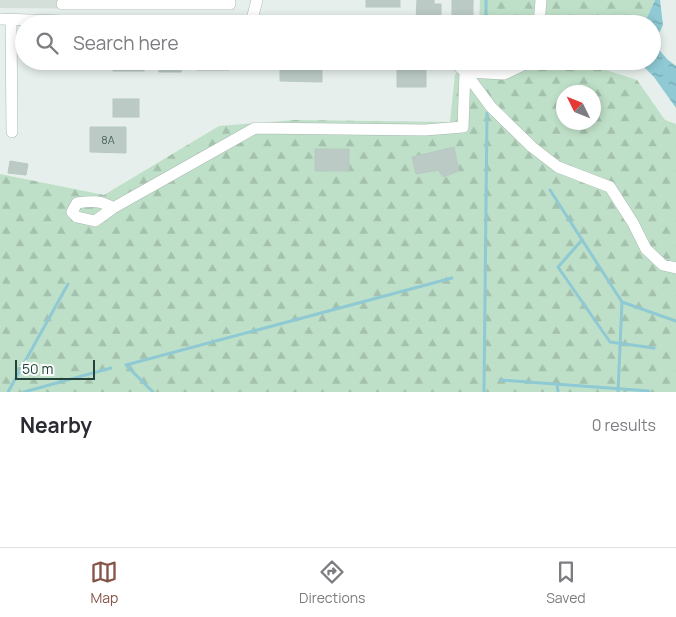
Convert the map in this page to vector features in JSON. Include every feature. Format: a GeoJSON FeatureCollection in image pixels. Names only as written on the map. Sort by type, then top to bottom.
{"type":"FeatureCollection","features":[{"type":"Feature","properties":{"kind":"street"},"geometry":{"type":"LineString","coordinates":[[63,15],[62,2],[230,4],[230,0]]}},
{"type":"Feature","properties":{"kind":"street"},"geometry":{"type":"LineString","coordinates":[[253,15],[257,0]]}},
{"type":"Feature","properties":{"kind":"street"},"geometry":{"type":"LineString","coordinates":[[540,15],[541,0]]}},
{"type":"Feature","properties":{"kind":"street"},"geometry":{"type":"LineString","coordinates":[[6,20],[12,132]]}},
{"type":"Feature","properties":{"kind":"street"},"geometry":{"type":"LineString","coordinates":[[465,72],[504,74],[512,70]]}},
{"type":"Feature","properties":{"kind":"street"},"geometry":{"type":"LineString","coordinates":[[113,208],[255,128],[425,130],[463,127],[465,72]]}},
{"type":"Feature","properties":{"kind":"street"},"geometry":{"type":"LineString","coordinates":[[465,72],[492,107],[532,147],[558,167],[610,187],[633,223],[646,250],[663,265],[676,268]]}},
{"type":"Feature","properties":{"kind":"shaded area"},"geometry":{"type":"Polygon","coordinates":[[[0,0],[235,0],[234,10],[0,8],[0,0]]]}},
{"type":"Feature","properties":{"kind":"green space"},"geometry":{"type":"Polygon","coordinates":[[[480,0],[655,0],[648,15],[479,15],[480,0]]]}},
{"type":"Feature","properties":{"kind":"green space"},"geometry":{"type":"Polygon","coordinates":[[[464,70],[606,70],[637,80],[665,120],[676,124],[676,392],[0,392],[0,174],[104,195],[219,126],[295,120],[450,122],[455,74],[464,70]]]}},
{"type":"Feature","properties":{"kind":"water"},"geometry":{"type":"Polygon","coordinates":[[[655,0],[660,0],[663,25],[661,29],[661,15],[648,15],[655,0]]]}},
{"type":"Feature","properties":{"kind":"water"},"geometry":{"type":"Polygon","coordinates":[[[661,52],[676,66],[676,108],[647,70],[661,70],[661,52]]]}},
{"type":"Feature","properties":{"kind":"building"},"geometry":{"type":"Polygon","coordinates":[[[366,0],[400,0],[400,7],[366,7],[366,0]]]}},
{"type":"Feature","properties":{"kind":"building"},"geometry":{"type":"Polygon","coordinates":[[[417,0],[434,0],[434,4],[441,4],[441,15],[416,15],[417,0]]]}},
{"type":"Feature","properties":{"kind":"building"},"geometry":{"type":"Polygon","coordinates":[[[452,0],[473,0],[473,15],[452,15],[452,0]]]}},
{"type":"Feature","properties":{"kind":"building"},"geometry":{"type":"Polygon","coordinates":[[[113,70],[144,70],[144,71],[113,70]]]}},
{"type":"Feature","properties":{"kind":"building"},"geometry":{"type":"Polygon","coordinates":[[[159,70],[181,70],[181,72],[159,72],[159,70]]]}},
{"type":"Feature","properties":{"kind":"building"},"geometry":{"type":"Polygon","coordinates":[[[280,70],[322,70],[322,82],[280,81],[280,70]]]}},
{"type":"Feature","properties":{"kind":"building"},"geometry":{"type":"Polygon","coordinates":[[[397,70],[426,70],[426,87],[397,87],[397,70]]]}},
{"type":"Feature","properties":{"kind":"building"},"geometry":{"type":"Polygon","coordinates":[[[113,99],[139,99],[139,117],[113,117],[113,99]]]}},
{"type":"Feature","properties":{"kind":"building"},"geometry":{"type":"Polygon","coordinates":[[[90,127],[126,127],[126,153],[90,152],[90,127]]]}},
{"type":"Feature","properties":{"kind":"building"},"geometry":{"type":"Polygon","coordinates":[[[454,147],[459,171],[443,177],[438,170],[416,174],[412,157],[454,147]]]}},
{"type":"Feature","properties":{"kind":"building"},"geometry":{"type":"Polygon","coordinates":[[[315,149],[349,149],[349,171],[315,171],[315,149]]]}},
{"type":"Feature","properties":{"kind":"building"},"geometry":{"type":"Polygon","coordinates":[[[10,161],[28,164],[26,175],[8,173],[10,161]]]}},
{"type":"Feature","properties":{"kind":"waterway"},"geometry":{"type":"LineString","coordinates":[[486,0],[486,15]]}},
{"type":"Feature","properties":{"kind":"waterway"},"geometry":{"type":"LineString","coordinates":[[484,392],[487,113]]}},
{"type":"Feature","properties":{"kind":"waterway"},"geometry":{"type":"LineString","coordinates":[[550,190],[622,302],[618,392]]}},
{"type":"Feature","properties":{"kind":"waterway"},"geometry":{"type":"LineString","coordinates":[[582,240],[558,267],[610,342],[654,348]]}},
{"type":"Feature","properties":{"kind":"waterway"},"geometry":{"type":"LineString","coordinates":[[153,392],[126,365],[452,278]]}},
{"type":"Feature","properties":{"kind":"waterway"},"geometry":{"type":"LineString","coordinates":[[8,392],[68,284]]}},
{"type":"Feature","properties":{"kind":"waterway"},"geometry":{"type":"LineString","coordinates":[[622,302],[676,321]]}},
{"type":"Feature","properties":{"kind":"waterway"},"geometry":{"type":"LineString","coordinates":[[24,392],[111,368]]}},
{"type":"Feature","properties":{"kind":"waterway"},"geometry":{"type":"LineString","coordinates":[[500,380],[649,391]]}},
{"type":"Feature","properties":{"kind":"waterway"},"geometry":{"type":"LineString","coordinates":[[557,384],[558,392]]}}]}
